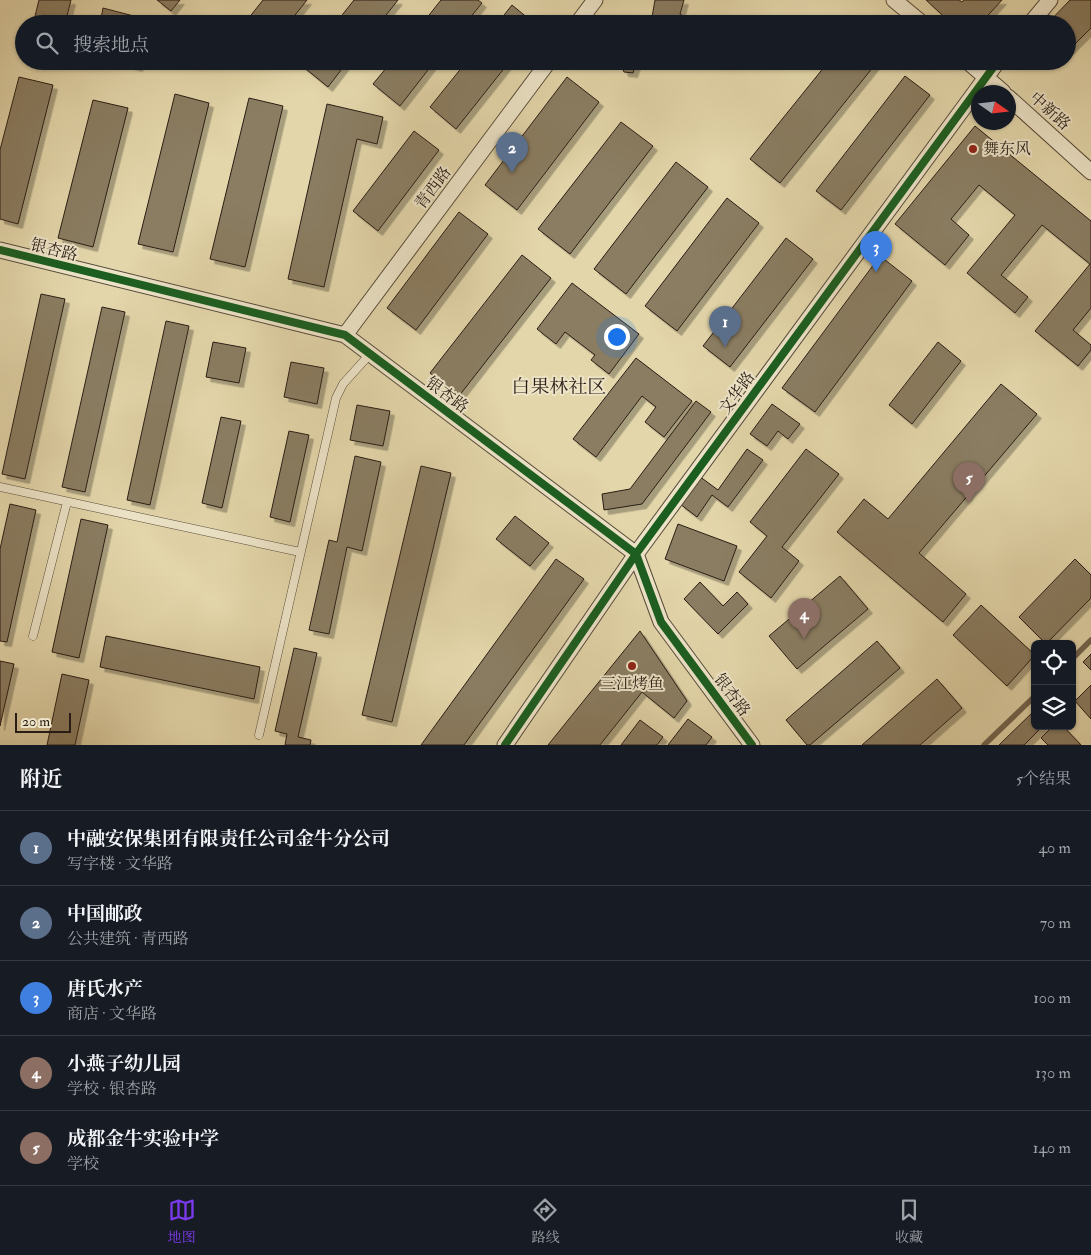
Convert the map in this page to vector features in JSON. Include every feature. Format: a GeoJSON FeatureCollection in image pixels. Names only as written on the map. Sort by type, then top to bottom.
{"type":"FeatureCollection","features":[{"type":"Feature","properties":{"kind":"street"},"geometry":{"type":"LineString","coordinates":[[583,15],[594,0]]}},
{"type":"Feature","properties":{"kind":"street"},"geometry":{"type":"LineString","coordinates":[[894,0],[912,15]]}},
{"type":"Feature","properties":{"kind":"street"},"geometry":{"type":"LineString","coordinates":[[1038,15],[1050,0]]}},
{"type":"Feature","properties":{"kind":"street","name":"青西路"},"geometry":{"type":"LineString","coordinates":[[345,336],[542,70]]}},
{"type":"Feature","properties":{"kind":"street"},"geometry":{"type":"LineString","coordinates":[[978,70],[995,85]]}},
{"type":"Feature","properties":{"kind":"street","name":"文华路"},"geometry":{"type":"LineString","coordinates":[[505,745],[636,554],[990,70]]}},
{"type":"Feature","properties":{"kind":"street","name":"中新路"},"geometry":{"type":"LineString","coordinates":[[1016,104],[1091,172]]}},
{"type":"Feature","properties":{"kind":"street","name":"银杏路"},"geometry":{"type":"LineString","coordinates":[[0,250],[345,336],[636,554],[661,622],[752,745]]}},
{"type":"Feature","properties":{"kind":"lane"},"geometry":{"type":"LineString","coordinates":[[259,735],[336,398],[343,384],[370,354]]}},
{"type":"Feature","properties":{"kind":"lane"},"geometry":{"type":"LineString","coordinates":[[0,487],[300,552]]}},
{"type":"Feature","properties":{"kind":"lane"},"geometry":{"type":"LineString","coordinates":[[33,636],[67,502]]}},
{"type":"Feature","properties":{"kind":"building"},"geometry":{"type":"Polygon","coordinates":[[[39,0],[71,0],[67,15],[35,15],[39,0]]]}},
{"type":"Feature","properties":{"kind":"building"},"geometry":{"type":"Polygon","coordinates":[[[157,0],[180,0],[171,11],[157,0]]]}},
{"type":"Feature","properties":{"kind":"building"},"geometry":{"type":"Polygon","coordinates":[[[263,0],[307,0],[295,15],[251,15],[263,0]]]}},
{"type":"Feature","properties":{"kind":"building"},"geometry":{"type":"Polygon","coordinates":[[[354,0],[398,0],[386,15],[342,15],[354,0]]]}},
{"type":"Feature","properties":{"kind":"building"},"geometry":{"type":"Polygon","coordinates":[[[441,0],[478,0],[482,3],[472,15],[429,15],[441,0]]]}},
{"type":"Feature","properties":{"kind":"building"},"geometry":{"type":"Polygon","coordinates":[[[655,0],[684,0],[680,14],[681,15],[652,15],[655,0]]]}},
{"type":"Feature","properties":{"kind":"building"},"geometry":{"type":"Polygon","coordinates":[[[926,0],[959,0],[962,2],[964,0],[1002,0],[988,15],[942,15],[926,0]]]}},
{"type":"Feature","properties":{"kind":"building"},"geometry":{"type":"Polygon","coordinates":[[[1070,0],[1091,0],[1091,28],[1076,43],[1076,15],[1056,15],[1070,0]]]}},
{"type":"Feature","properties":{"kind":"building"},"geometry":{"type":"Polygon","coordinates":[[[512,5],[524,15],[504,15],[512,5]]]}},
{"type":"Feature","properties":{"kind":"building"},"geometry":{"type":"Polygon","coordinates":[[[103,8],[130,15],[102,15],[103,8]]]}},
{"type":"Feature","properties":{"kind":"building"},"geometry":{"type":"Polygon","coordinates":[[[307,70],[341,70],[328,87],[307,70]]]}},
{"type":"Feature","properties":{"kind":"building"},"geometry":{"type":"Polygon","coordinates":[[[385,70],[428,70],[400,106],[373,84],[385,70]]]}},
{"type":"Feature","properties":{"kind":"building"},"geometry":{"type":"Polygon","coordinates":[[[460,70],[503,70],[456,129],[430,107],[460,70]]]}},
{"type":"Feature","properties":{"kind":"building"},"geometry":{"type":"Polygon","coordinates":[[[623,70],[634,70],[633,73],[624,72],[623,70]]]}},
{"type":"Feature","properties":{"kind":"building"},"geometry":{"type":"Polygon","coordinates":[[[822,70],[871,70],[780,183],[750,159],[822,70]]]}},
{"type":"Feature","properties":{"kind":"building"},"geometry":{"type":"Polygon","coordinates":[[[905,76],[930,95],[841,210],[816,191],[905,76]]]}},
{"type":"Feature","properties":{"kind":"building"},"geometry":{"type":"Polygon","coordinates":[[[19,77],[53,85],[18,224],[0,219],[0,150],[19,77]]]}},
{"type":"Feature","properties":{"kind":"building"},"geometry":{"type":"Polygon","coordinates":[[[567,77],[599,102],[517,210],[485,185],[567,77]]]}},
{"type":"Feature","properties":{"kind":"building"},"geometry":{"type":"Polygon","coordinates":[[[175,94],[209,103],[173,252],[138,244],[175,94]]]}},
{"type":"Feature","properties":{"kind":"building"},"geometry":{"type":"Polygon","coordinates":[[[249,98],[283,106],[245,267],[210,259],[249,98]]]}},
{"type":"Feature","properties":{"kind":"building"},"geometry":{"type":"Polygon","coordinates":[[[93,100],[128,108],[93,247],[58,238],[93,100]]]}},
{"type":"Feature","properties":{"kind":"building"},"geometry":{"type":"Polygon","coordinates":[[[327,104],[383,117],[377,144],[357,139],[324,287],[288,279],[327,104]]]}},
{"type":"Feature","properties":{"kind":"building"},"geometry":{"type":"Polygon","coordinates":[[[621,122],[653,146],[570,254],[538,229],[621,122]]]}},
{"type":"Feature","properties":{"kind":"building"},"geometry":{"type":"Polygon","coordinates":[[[972,130],[980,130],[1091,221],[1091,308],[1073,330],[1091,345],[1091,350],[1078,366],[1035,331],[1090,264],[1042,225],[1001,275],[1028,297],[1015,313],[967,273],[1015,215],[979,185],[951,219],[969,235],[945,265],[895,224],[972,130]]]}},
{"type":"Feature","properties":{"kind":"building"},"geometry":{"type":"Polygon","coordinates":[[[414,131],[439,150],[378,231],[353,211],[414,131]]]}},
{"type":"Feature","properties":{"kind":"building"},"geometry":{"type":"Polygon","coordinates":[[[676,162],[708,187],[626,294],[594,269],[676,162]]]}},
{"type":"Feature","properties":{"kind":"building"},"geometry":{"type":"Polygon","coordinates":[[[727,198],[759,223],[677,331],[645,306],[727,198]]]}},
{"type":"Feature","properties":{"kind":"building"},"geometry":{"type":"Polygon","coordinates":[[[459,212],[488,234],[416,330],[387,308],[459,212]]]}},
{"type":"Feature","properties":{"kind":"building"},"geometry":{"type":"Polygon","coordinates":[[[786,238],[813,259],[730,367],[703,346],[786,238]]]}},
{"type":"Feature","properties":{"kind":"building"},"geometry":{"type":"Polygon","coordinates":[[[522,255],[551,278],[459,396],[430,373],[522,255]]]}},
{"type":"Feature","properties":{"kind":"building"},"geometry":{"type":"Polygon","coordinates":[[[880,256],[912,281],[815,412],[782,388],[880,256]]]}},
{"type":"Feature","properties":{"kind":"building"},"geometry":{"type":"Polygon","coordinates":[[[572,283],[639,334],[609,374],[591,360],[595,355],[565,332],[556,344],[537,329],[572,283]]]}},
{"type":"Feature","properties":{"kind":"building"},"geometry":{"type":"Polygon","coordinates":[[[41,294],[65,299],[25,479],[2,474],[41,294]]]}},
{"type":"Feature","properties":{"kind":"building"},"geometry":{"type":"Polygon","coordinates":[[[102,307],[125,312],[85,492],[62,487],[102,307]]]}},
{"type":"Feature","properties":{"kind":"building"},"geometry":{"type":"Polygon","coordinates":[[[166,321],[189,326],[150,505],[127,500],[166,321]]]}},
{"type":"Feature","properties":{"kind":"building"},"geometry":{"type":"Polygon","coordinates":[[[213,342],[246,348],[239,383],[206,377],[213,342]]]}},
{"type":"Feature","properties":{"kind":"building"},"geometry":{"type":"Polygon","coordinates":[[[938,342],[961,361],[912,424],[889,405],[938,342]]]}},
{"type":"Feature","properties":{"kind":"building"},"geometry":{"type":"Polygon","coordinates":[[[636,358],[692,401],[664,437],[645,422],[656,407],[642,396],[596,457],[573,439],[636,358]]]}},
{"type":"Feature","properties":{"kind":"building"},"geometry":{"type":"Polygon","coordinates":[[[291,362],[324,368],[317,404],[284,397],[291,362]]]}},
{"type":"Feature","properties":{"kind":"building"},"geometry":{"type":"Polygon","coordinates":[[[1001,384],[1037,414],[919,553],[966,594],[943,622],[837,532],[864,499],[888,519],[1001,384]]]}},
{"type":"Feature","properties":{"kind":"building"},"geometry":{"type":"Polygon","coordinates":[[[696,401],[711,412],[642,504],[604,510],[602,494],[630,489],[696,401]]]}},
{"type":"Feature","properties":{"kind":"building"},"geometry":{"type":"Polygon","coordinates":[[[772,404],[800,424],[788,439],[778,431],[767,446],[750,434],[772,404]]]}},
{"type":"Feature","properties":{"kind":"building"},"geometry":{"type":"Polygon","coordinates":[[[357,405],[390,411],[383,446],[350,440],[357,405]]]}},
{"type":"Feature","properties":{"kind":"building"},"geometry":{"type":"Polygon","coordinates":[[[221,417],[241,421],[222,508],[202,503],[221,417]]]}},
{"type":"Feature","properties":{"kind":"building"},"geometry":{"type":"Polygon","coordinates":[[[289,431],[309,435],[290,522],[270,517],[289,431]]]}},
{"type":"Feature","properties":{"kind":"building"},"geometry":{"type":"Polygon","coordinates":[[[747,449],[763,460],[728,507],[712,495],[697,517],[680,504],[699,476],[718,490],[747,449]]]}},
{"type":"Feature","properties":{"kind":"building"},"geometry":{"type":"Polygon","coordinates":[[[806,449],[839,474],[782,547],[799,561],[771,598],[739,572],[767,536],[750,522],[806,449]]]}},
{"type":"Feature","properties":{"kind":"building"},"geometry":{"type":"Polygon","coordinates":[[[355,456],[381,462],[362,551],[347,547],[329,634],[309,630],[329,540],[337,542],[355,456]]]}},
{"type":"Feature","properties":{"kind":"building"},"geometry":{"type":"Polygon","coordinates":[[[421,466],[451,473],[392,722],[362,715],[421,466]]]}},
{"type":"Feature","properties":{"kind":"building"},"geometry":{"type":"Polygon","coordinates":[[[10,504],[36,510],[7,642],[0,641],[0,549],[10,504]]]}},
{"type":"Feature","properties":{"kind":"building"},"geometry":{"type":"Polygon","coordinates":[[[515,516],[549,543],[530,566],[496,539],[515,516]]]}},
{"type":"Feature","properties":{"kind":"building"},"geometry":{"type":"Polygon","coordinates":[[[81,519],[108,525],[79,658],[52,652],[81,519]]]}},
{"type":"Feature","properties":{"kind":"building"},"geometry":{"type":"Polygon","coordinates":[[[678,524],[737,546],[724,581],[665,559],[678,524]]]}},
{"type":"Feature","properties":{"kind":"building"},"geometry":{"type":"Polygon","coordinates":[[[556,559],[584,579],[464,745],[421,745],[556,559]]]}},
{"type":"Feature","properties":{"kind":"building"},"geometry":{"type":"Polygon","coordinates":[[[1075,559],[1091,575],[1091,598],[1050,640],[1042,640],[1019,617],[1075,559]]]}},
{"type":"Feature","properties":{"kind":"building"},"geometry":{"type":"Polygon","coordinates":[[[840,576],[868,609],[797,669],[769,636],[840,576]]]}},
{"type":"Feature","properties":{"kind":"building"},"geometry":{"type":"Polygon","coordinates":[[[700,582],[723,606],[737,592],[748,604],[718,634],[684,599],[700,582]]]}},
{"type":"Feature","properties":{"kind":"building"},"geometry":{"type":"Polygon","coordinates":[[[981,605],[1031,651],[1031,659],[1007,686],[953,635],[981,605]]]}},
{"type":"Feature","properties":{"kind":"building"},"geometry":{"type":"Polygon","coordinates":[[[640,631],[687,701],[674,718],[642,692],[600,745],[548,745],[640,631]]]}},
{"type":"Feature","properties":{"kind":"building"},"geometry":{"type":"Polygon","coordinates":[[[106,636],[260,667],[254,699],[100,667],[106,636]]]}},
{"type":"Feature","properties":{"kind":"building"},"geometry":{"type":"Polygon","coordinates":[[[877,641],[900,668],[810,745],[807,745],[786,720],[877,641]]]}},
{"type":"Feature","properties":{"kind":"building"},"geometry":{"type":"Polygon","coordinates":[[[294,648],[317,653],[298,737],[311,740],[310,745],[285,745],[287,734],[275,731],[294,648]]]}},
{"type":"Feature","properties":{"kind":"building"},"geometry":{"type":"Polygon","coordinates":[[[1091,654],[1091,670],[1083,662],[1091,654]]]}},
{"type":"Feature","properties":{"kind":"building"},"geometry":{"type":"Polygon","coordinates":[[[0,661],[14,664],[0,726],[0,661]]]}},
{"type":"Feature","properties":{"kind":"building"},"geometry":{"type":"Polygon","coordinates":[[[62,674],[89,680],[75,745],[47,745],[62,674]]]}},
{"type":"Feature","properties":{"kind":"building"},"geometry":{"type":"Polygon","coordinates":[[[937,679],[962,708],[920,745],[862,745],[937,679]]]}},
{"type":"Feature","properties":{"kind":"building"},"geometry":{"type":"Polygon","coordinates":[[[1091,685],[1091,719],[1076,702],[1091,685]]]}},
{"type":"Feature","properties":{"kind":"building"},"geometry":{"type":"Polygon","coordinates":[[[1031,714],[1031,730],[1039,730],[1024,745],[999,745],[1031,714]]]}},
{"type":"Feature","properties":{"kind":"building"},"geometry":{"type":"Polygon","coordinates":[[[688,719],[712,737],[706,745],[668,745],[688,719]]]}},
{"type":"Feature","properties":{"kind":"building"},"geometry":{"type":"Polygon","coordinates":[[[640,720],[663,737],[657,745],[621,745],[640,720]]]}},
{"type":"Feature","properties":{"kind":"building"},"geometry":{"type":"Polygon","coordinates":[[[1049,730],[1067,730],[1081,745],[1048,745],[1041,738],[1049,730]]]}},
{"type":"Feature","properties":{"kind":"waterway"},"geometry":{"type":"LineString","coordinates":[[1076,655],[1091,640]]}},
{"type":"Feature","properties":{"kind":"waterway"},"geometry":{"type":"LineString","coordinates":[[984,745],[1031,700]]}},
{"type":"Feature","properties":{"kind":"cycle path"},"geometry":{"type":"LineString","coordinates":[[505,745],[636,554],[991,70]]}},
{"type":"Feature","properties":{"kind":"cycle path"},"geometry":{"type":"LineString","coordinates":[[0,250],[345,335],[636,554],[661,622],[752,745]]}},
{"type":"Feature","properties":{"kind":"place","name":"舞东风"},"geometry":{"type":"Point","coordinates":[973,149]}},
{"type":"Feature","properties":{"kind":"place","name":"中国邮政"},"geometry":{"type":"Point","coordinates":[512,173]}},
{"type":"Feature","properties":{"kind":"place","name":"唐氏水产"},"geometry":{"type":"Point","coordinates":[876,272]}},
{"type":"Feature","properties":{"kind":"place","name":"中融安保集团有限责任公司金牛分公司"},"geometry":{"type":"Point","coordinates":[725,347]}},
{"type":"Feature","properties":{"kind":"place","name":"成都金牛实验中学"},"geometry":{"type":"Point","coordinates":[969,503]}},
{"type":"Feature","properties":{"kind":"place","name":"小燕子幼儿园"},"geometry":{"type":"Point","coordinates":[804,639]}},
{"type":"Feature","properties":{"kind":"place","name":"三江烤鱼"},"geometry":{"type":"Point","coordinates":[632,666]}},
{"type":"Feature","properties":{"kind":"district","name":"白果林社区"},"geometry":{"type":"Point","coordinates":[559,387]}}]}
